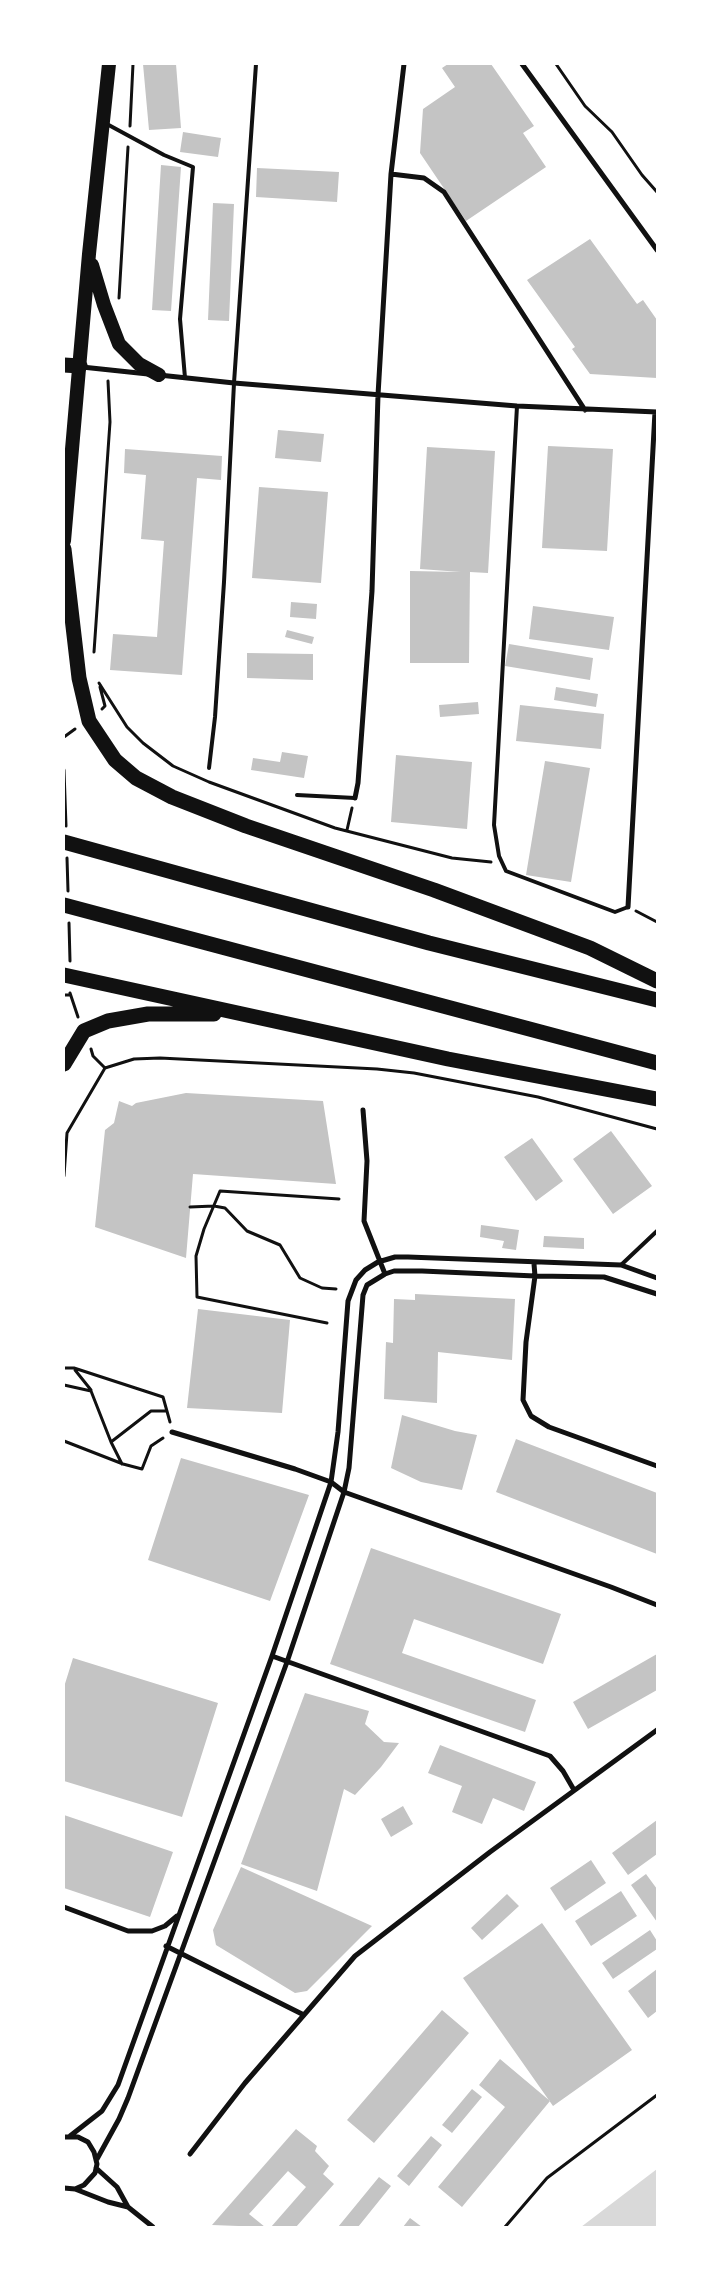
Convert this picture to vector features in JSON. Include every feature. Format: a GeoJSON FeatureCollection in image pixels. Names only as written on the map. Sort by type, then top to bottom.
{"type":"FeatureCollection","features":[{"type":"Feature","properties":{"kind":"highway"},"geometry":{"type":"LineString","coordinates":[[64,541],[89,254],[109,64]]}},
{"type":"Feature","properties":{"kind":"highway"},"geometry":{"type":"LineString","coordinates":[[89,254],[104,305],[119,344],[139,364],[159,375]]}},
{"type":"Feature","properties":{"kind":"highway"},"geometry":{"type":"LineString","coordinates":[[64,365],[80,366]]}},
{"type":"Feature","properties":{"kind":"highway"},"geometry":{"type":"LineString","coordinates":[[64,549],[79,678],[88,721],[115,760],[136,778],[172,797],[590,948],[657,981]]}},
{"type":"Feature","properties":{"kind":"highway"},"geometry":{"type":"LineString","coordinates":[[64,842],[222,888],[428,943],[657,1000]]}},
{"type":"Feature","properties":{"kind":"highway"},"geometry":{"type":"LineString","coordinates":[[64,905],[657,1063]]}},
{"type":"Feature","properties":{"kind":"highway"},"geometry":{"type":"LineString","coordinates":[[64,975],[448,1059],[657,1099]]}},
{"type":"Feature","properties":{"kind":"highway"},"geometry":{"type":"LineString","coordinates":[[64,1064],[84,1031],[108,1020],[148,1014],[246,1015]]}},
{"type":"Feature","properties":{"kind":"street"},"geometry":{"type":"LineString","coordinates":[[355,798],[358,783],[372,591],[378,395],[391,174],[404,64]]}},
{"type":"Feature","properties":{"kind":"street"},"geometry":{"type":"LineString","coordinates":[[522,64],[657,250]]}},
{"type":"Feature","properties":{"kind":"street"},"geometry":{"type":"LineString","coordinates":[[391,174],[424,178],[444,192],[585,410]]}},
{"type":"Feature","properties":{"kind":"street"},"geometry":{"type":"LineString","coordinates":[[80,366],[234,383],[378,395],[517,406],[656,412],[656,453],[628,907]]}},
{"type":"Feature","properties":{"kind":"street"},"geometry":{"type":"LineString","coordinates":[[363,1110],[367,1161],[364,1221],[378,1262],[385,1274]]}},
{"type":"Feature","properties":{"kind":"street"},"geometry":{"type":"LineString","coordinates":[[70,2136],[102,2111],[118,2085],[166,1946],[272,1656],[331,1482],[338,1432],[348,1301],[356,1280],[365,1270],[378,1262],[395,1257],[621,1266],[657,1278]]}},
{"type":"Feature","properties":{"kind":"street"},"geometry":{"type":"LineString","coordinates":[[534,1264],[535,1276],[526,1342],[523,1400],[531,1416],[549,1427],[657,1466]]}},
{"type":"Feature","properties":{"kind":"street"},"geometry":{"type":"LineString","coordinates":[[75,2189],[88,2182],[96,2168],[97,2159],[125,2105],[287,1662],[344,1492],[349,1468],[363,1296],[367,1286],[385,1274],[394,1271],[535,1276],[604,1276],[657,1294]]}},
{"type":"Feature","properties":{"kind":"street"},"geometry":{"type":"LineString","coordinates":[[172,1432],[331,1482],[344,1492],[612,1587],[657,1605]]}},
{"type":"Feature","properties":{"kind":"street"},"geometry":{"type":"LineString","coordinates":[[272,1656],[550,1756],[574,1790]]}},
{"type":"Feature","properties":{"kind":"street"},"geometry":{"type":"LineString","coordinates":[[190,2154],[246,2083],[355,1956],[574,1790],[657,1730]]}},
{"type":"Feature","properties":{"kind":"street"},"geometry":{"type":"LineString","coordinates":[[64,1907],[128,1931],[152,1931],[165,1926],[179,1914]]}},
{"type":"Feature","properties":{"kind":"street"},"geometry":{"type":"LineString","coordinates":[[166,1946],[304,2015]]}},
{"type":"Feature","properties":{"kind":"street"},"geometry":{"type":"LineString","coordinates":[[64,2137],[70,2136],[88,2142],[97,2159]]}},
{"type":"Feature","properties":{"kind":"street"},"geometry":{"type":"LineString","coordinates":[[96,2168],[117,2187],[128,2207],[153,2227]]}},
{"type":"Feature","properties":{"kind":"street"},"geometry":{"type":"LineString","coordinates":[[64,2189],[75,2189],[108,2202],[128,2207]]}},
{"type":"Feature","properties":{"kind":"lane"},"geometry":{"type":"LineString","coordinates":[[209,768],[224,592],[234,383],[256,64]]}},
{"type":"Feature","properties":{"kind":"lane"},"geometry":{"type":"LineString","coordinates":[[103,122],[164,155],[193,167],[180,319],[185,378]]}},
{"type":"Feature","properties":{"kind":"lane"},"geometry":{"type":"LineString","coordinates":[[517,406],[494,825],[506,871],[615,912],[628,907]]}},
{"type":"Feature","properties":{"kind":"lane"},"geometry":{"type":"LineString","coordinates":[[297,795],[355,798]]}},
{"type":"Feature","properties":{"kind":"lane"},"geometry":{"type":"LineString","coordinates":[[621,1266],[657,1231]]}},
{"type":"Feature","properties":{"kind":"path"},"geometry":{"type":"LineString","coordinates":[[119,303],[133,64]]}},
{"type":"Feature","properties":{"kind":"path"},"geometry":{"type":"LineString","coordinates":[[556,64],[585,106],[612,132],[642,175],[657,192]]}},
{"type":"Feature","properties":{"kind":"path"},"geometry":{"type":"LineString","coordinates":[[94,655],[110,422],[108,370]]}},
{"type":"Feature","properties":{"kind":"path"},"geometry":{"type":"LineString","coordinates":[[64,737],[88,721],[105,706],[96,674]]}},
{"type":"Feature","properties":{"kind":"path"},"geometry":{"type":"LineString","coordinates":[[99,683],[127,727],[143,744],[173,766],[209,782],[347,830],[452,858],[485,863],[502,860]]}},
{"type":"Feature","properties":{"kind":"path"},"geometry":{"type":"LineString","coordinates":[[347,830],[355,798]]}},
{"type":"Feature","properties":{"kind":"path"},"geometry":{"type":"LineString","coordinates":[[628,907],[657,922]]}},
{"type":"Feature","properties":{"kind":"path"},"geometry":{"type":"LineString","coordinates":[[64,995],[70,995]]}},
{"type":"Feature","properties":{"kind":"path"},"geometry":{"type":"LineString","coordinates":[[64,1176],[67,1133],[105,1068],[134,1059],[160,1058],[377,1069],[414,1073],[538,1097],[657,1129]]}},
{"type":"Feature","properties":{"kind":"path"},"geometry":{"type":"LineString","coordinates":[[327,1323],[197,1297],[196,1256],[204,1229],[220,1192],[339,1199]]}},
{"type":"Feature","properties":{"kind":"path"},"geometry":{"type":"LineString","coordinates":[[190,1207],[214,1206],[224,1208],[233,1214],[248,1231],[280,1245],[300,1278],[322,1288],[336,1289]]}},
{"type":"Feature","properties":{"kind":"path"},"geometry":{"type":"LineString","coordinates":[[64,1368],[74,1368],[163,1397],[172,1432],[151,1446],[142,1469],[123,1464],[64,1441]]}},
{"type":"Feature","properties":{"kind":"path"},"geometry":{"type":"LineString","coordinates":[[74,1368],[92,1391],[111,1442],[123,1464]]}},
{"type":"Feature","properties":{"kind":"path"},"geometry":{"type":"LineString","coordinates":[[64,1385],[92,1391]]}},
{"type":"Feature","properties":{"kind":"path"},"geometry":{"type":"LineString","coordinates":[[111,1442],[151,1411],[166,1411]]}},
{"type":"Feature","properties":{"kind":"path"},"geometry":{"type":"LineString","coordinates":[[505,2227],[547,2178],[657,2095]]}},
{"type":"Feature","properties":{"kind":"shaded area"},"geometry":{"type":"Polygon","coordinates":[[[657,2169],[657,2227],[581,2227],[657,2169]]]}},
{"type":"Feature","properties":{"kind":"building"},"geometry":{"type":"Polygon","coordinates":[[[143,64],[176,64],[181,128],[149,130],[143,64]]]}},
{"type":"Feature","properties":{"kind":"building"},"geometry":{"type":"Polygon","coordinates":[[[448,64],[491,64],[534,126],[523,133],[546,167],[466,221],[420,153],[423,109],[455,87],[442,68],[448,64]]]}},
{"type":"Feature","properties":{"kind":"building"},"geometry":{"type":"Polygon","coordinates":[[[183,132],[221,138],[218,157],[180,152],[183,132]]]}},
{"type":"Feature","properties":{"kind":"building"},"geometry":{"type":"Polygon","coordinates":[[[161,165],[181,167],[171,311],[152,310],[161,165]]]}},
{"type":"Feature","properties":{"kind":"building"},"geometry":{"type":"Polygon","coordinates":[[[257,168],[339,172],[337,202],[256,197],[257,168]]]}},
{"type":"Feature","properties":{"kind":"building"},"geometry":{"type":"Polygon","coordinates":[[[213,203],[234,204],[229,321],[208,320],[213,203]]]}},
{"type":"Feature","properties":{"kind":"building"},"geometry":{"type":"Polygon","coordinates":[[[590,239],[637,304],[643,300],[657,320],[657,378],[590,374],[572,349],[575,347],[527,280],[590,239]]]}},
{"type":"Feature","properties":{"kind":"building"},"geometry":{"type":"Polygon","coordinates":[[[278,430],[324,434],[321,462],[275,458],[278,430]]]}},
{"type":"Feature","properties":{"kind":"building"},"geometry":{"type":"Polygon","coordinates":[[[548,446],[613,449],[607,551],[542,548],[548,446]]]}},
{"type":"Feature","properties":{"kind":"building"},"geometry":{"type":"Polygon","coordinates":[[[427,447],[495,451],[488,573],[470,572],[469,663],[410,663],[410,571],[461,572],[420,569],[427,447]]]}},
{"type":"Feature","properties":{"kind":"building"},"geometry":{"type":"Polygon","coordinates":[[[125,449],[222,456],[221,480],[197,478],[182,675],[110,670],[113,634],[157,637],[164,541],[141,539],[146,475],[124,473],[125,449]]]}},
{"type":"Feature","properties":{"kind":"building"},"geometry":{"type":"Polygon","coordinates":[[[259,487],[328,492],[321,583],[252,578],[259,487]]]}},
{"type":"Feature","properties":{"kind":"building"},"geometry":{"type":"Polygon","coordinates":[[[291,602],[317,604],[316,619],[290,617],[291,602]]]}},
{"type":"Feature","properties":{"kind":"building"},"geometry":{"type":"Polygon","coordinates":[[[533,606],[614,617],[609,650],[529,639],[533,606]]]}},
{"type":"Feature","properties":{"kind":"building"},"geometry":{"type":"Polygon","coordinates":[[[287,630],[314,637],[312,644],[285,637],[287,630]]]}},
{"type":"Feature","properties":{"kind":"building"},"geometry":{"type":"Polygon","coordinates":[[[509,644],[593,658],[590,680],[505,666],[509,644]]]}},
{"type":"Feature","properties":{"kind":"building"},"geometry":{"type":"Polygon","coordinates":[[[247,653],[313,654],[313,680],[247,678],[247,653]]]}},
{"type":"Feature","properties":{"kind":"building"},"geometry":{"type":"Polygon","coordinates":[[[556,687],[598,694],[596,707],[554,700],[556,687]]]}},
{"type":"Feature","properties":{"kind":"building"},"geometry":{"type":"Polygon","coordinates":[[[478,702],[479,714],[440,717],[439,705],[478,702]]]}},
{"type":"Feature","properties":{"kind":"building"},"geometry":{"type":"Polygon","coordinates":[[[520,705],[604,714],[601,749],[516,741],[520,705]]]}},
{"type":"Feature","properties":{"kind":"building"},"geometry":{"type":"Polygon","coordinates":[[[282,752],[308,756],[304,778],[251,770],[253,758],[280,762],[282,752]]]}},
{"type":"Feature","properties":{"kind":"building"},"geometry":{"type":"Polygon","coordinates":[[[396,755],[472,762],[467,829],[391,822],[396,755]]]}},
{"type":"Feature","properties":{"kind":"building"},"geometry":{"type":"Polygon","coordinates":[[[545,761],[590,768],[571,882],[526,875],[545,761]]]}},
{"type":"Feature","properties":{"kind":"building"},"geometry":{"type":"Polygon","coordinates":[[[186,1093],[323,1101],[336,1184],[193,1174],[186,1258],[95,1227],[105,1130],[114,1123],[119,1101],[132,1106],[136,1103],[186,1093]]]}},
{"type":"Feature","properties":{"kind":"building"},"geometry":{"type":"Polygon","coordinates":[[[611,1131],[652,1186],[613,1214],[573,1159],[611,1131]]]}},
{"type":"Feature","properties":{"kind":"building"},"geometry":{"type":"Polygon","coordinates":[[[532,1138],[563,1181],[536,1201],[504,1157],[532,1138]]]}},
{"type":"Feature","properties":{"kind":"building"},"geometry":{"type":"Polygon","coordinates":[[[481,1225],[519,1230],[516,1250],[502,1248],[504,1241],[480,1237],[481,1225]]]}},
{"type":"Feature","properties":{"kind":"building"},"geometry":{"type":"Polygon","coordinates":[[[544,1236],[584,1238],[584,1249],[543,1247],[544,1236]]]}},
{"type":"Feature","properties":{"kind":"building"},"geometry":{"type":"Polygon","coordinates":[[[415,1294],[515,1299],[512,1360],[438,1352],[437,1403],[384,1399],[386,1342],[393,1343],[394,1299],[415,1300],[415,1294]]]}},
{"type":"Feature","properties":{"kind":"building"},"geometry":{"type":"Polygon","coordinates":[[[198,1309],[290,1320],[282,1413],[187,1408],[198,1309]]]}},
{"type":"Feature","properties":{"kind":"building"},"geometry":{"type":"Polygon","coordinates":[[[402,1415],[455,1431],[477,1435],[462,1490],[421,1482],[391,1468],[402,1415]]]}},
{"type":"Feature","properties":{"kind":"building"},"geometry":{"type":"Polygon","coordinates":[[[516,1439],[657,1493],[657,1554],[496,1492],[516,1439]]]}},
{"type":"Feature","properties":{"kind":"building"},"geometry":{"type":"Polygon","coordinates":[[[181,1458],[309,1495],[270,1601],[148,1560],[181,1458]]]}},
{"type":"Feature","properties":{"kind":"building"},"geometry":{"type":"Polygon","coordinates":[[[371,1548],[561,1614],[543,1664],[414,1619],[402,1653],[536,1700],[525,1732],[330,1664],[371,1548]]]}},
{"type":"Feature","properties":{"kind":"building"},"geometry":{"type":"Polygon","coordinates":[[[657,1654],[657,1690],[588,1729],[573,1702],[657,1654]]]}},
{"type":"Feature","properties":{"kind":"building"},"geometry":{"type":"Polygon","coordinates":[[[73,1658],[218,1703],[182,1817],[64,1781],[64,1687],[73,1658]]]}},
{"type":"Feature","properties":{"kind":"building"},"geometry":{"type":"Polygon","coordinates":[[[305,1693],[369,1711],[365,1724],[384,1742],[399,1743],[381,1767],[355,1795],[344,1789],[317,1891],[241,1864],[305,1693]]]}},
{"type":"Feature","properties":{"kind":"building"},"geometry":{"type":"Polygon","coordinates":[[[440,1745],[536,1782],[524,1811],[493,1798],[482,1824],[452,1812],[462,1786],[428,1773],[440,1745]]]}},
{"type":"Feature","properties":{"kind":"building"},"geometry":{"type":"Polygon","coordinates":[[[403,1806],[413,1824],[391,1837],[381,1819],[403,1806]]]}},
{"type":"Feature","properties":{"kind":"building"},"geometry":{"type":"Polygon","coordinates":[[[64,1815],[173,1852],[150,1917],[64,1888],[64,1815]]]}},
{"type":"Feature","properties":{"kind":"building"},"geometry":{"type":"Polygon","coordinates":[[[657,1820],[657,1854],[628,1875],[612,1853],[657,1820]]]}},
{"type":"Feature","properties":{"kind":"building"},"geometry":{"type":"Polygon","coordinates":[[[591,1860],[606,1883],[565,1911],[550,1888],[591,1860]]]}},
{"type":"Feature","properties":{"kind":"building"},"geometry":{"type":"Polygon","coordinates":[[[241,1867],[372,1926],[307,1991],[295,1993],[216,1945],[213,1930],[241,1867]]]}},
{"type":"Feature","properties":{"kind":"building"},"geometry":{"type":"Polygon","coordinates":[[[646,1874],[657,1889],[657,1922],[631,1885],[646,1874]]]}},
{"type":"Feature","properties":{"kind":"building"},"geometry":{"type":"Polygon","coordinates":[[[621,1891],[637,1916],[591,1946],[575,1921],[621,1891]]]}},
{"type":"Feature","properties":{"kind":"building"},"geometry":{"type":"Polygon","coordinates":[[[507,1894],[519,1906],[482,1940],[471,1928],[507,1894]]]}},
{"type":"Feature","properties":{"kind":"building"},"geometry":{"type":"Polygon","coordinates":[[[542,1923],[632,2050],[553,2106],[463,1978],[542,1923]]]}},
{"type":"Feature","properties":{"kind":"building"},"geometry":{"type":"Polygon","coordinates":[[[650,1930],[657,1941],[657,1949],[613,1979],[602,1963],[650,1930]]]}},
{"type":"Feature","properties":{"kind":"building"},"geometry":{"type":"Polygon","coordinates":[[[657,1969],[657,2011],[648,2018],[628,1991],[657,1969]]]}},
{"type":"Feature","properties":{"kind":"building"},"geometry":{"type":"Polygon","coordinates":[[[442,2010],[469,2033],[374,2143],[347,2120],[442,2010]]]}},
{"type":"Feature","properties":{"kind":"building"},"geometry":{"type":"Polygon","coordinates":[[[500,2059],[550,2101],[462,2207],[438,2187],[505,2107],[479,2085],[500,2059]]]}},
{"type":"Feature","properties":{"kind":"building"},"geometry":{"type":"Polygon","coordinates":[[[472,2089],[482,2097],[452,2133],[442,2125],[472,2089]]]}},
{"type":"Feature","properties":{"kind":"building"},"geometry":{"type":"Polygon","coordinates":[[[296,2129],[317,2146],[315,2151],[329,2166],[323,2174],[334,2184],[296,2227],[271,2227],[306,2187],[288,2171],[249,2214],[265,2227],[212,2225],[296,2129]]]}},
{"type":"Feature","properties":{"kind":"building"},"geometry":{"type":"Polygon","coordinates":[[[431,2136],[442,2145],[409,2186],[397,2176],[431,2136]]]}},
{"type":"Feature","properties":{"kind":"building"},"geometry":{"type":"Polygon","coordinates":[[[379,2177],[391,2186],[358,2227],[338,2227],[379,2177]]]}},
{"type":"Feature","properties":{"kind":"building"},"geometry":{"type":"Polygon","coordinates":[[[410,2218],[422,2227],[403,2227],[410,2218]]]}}]}
